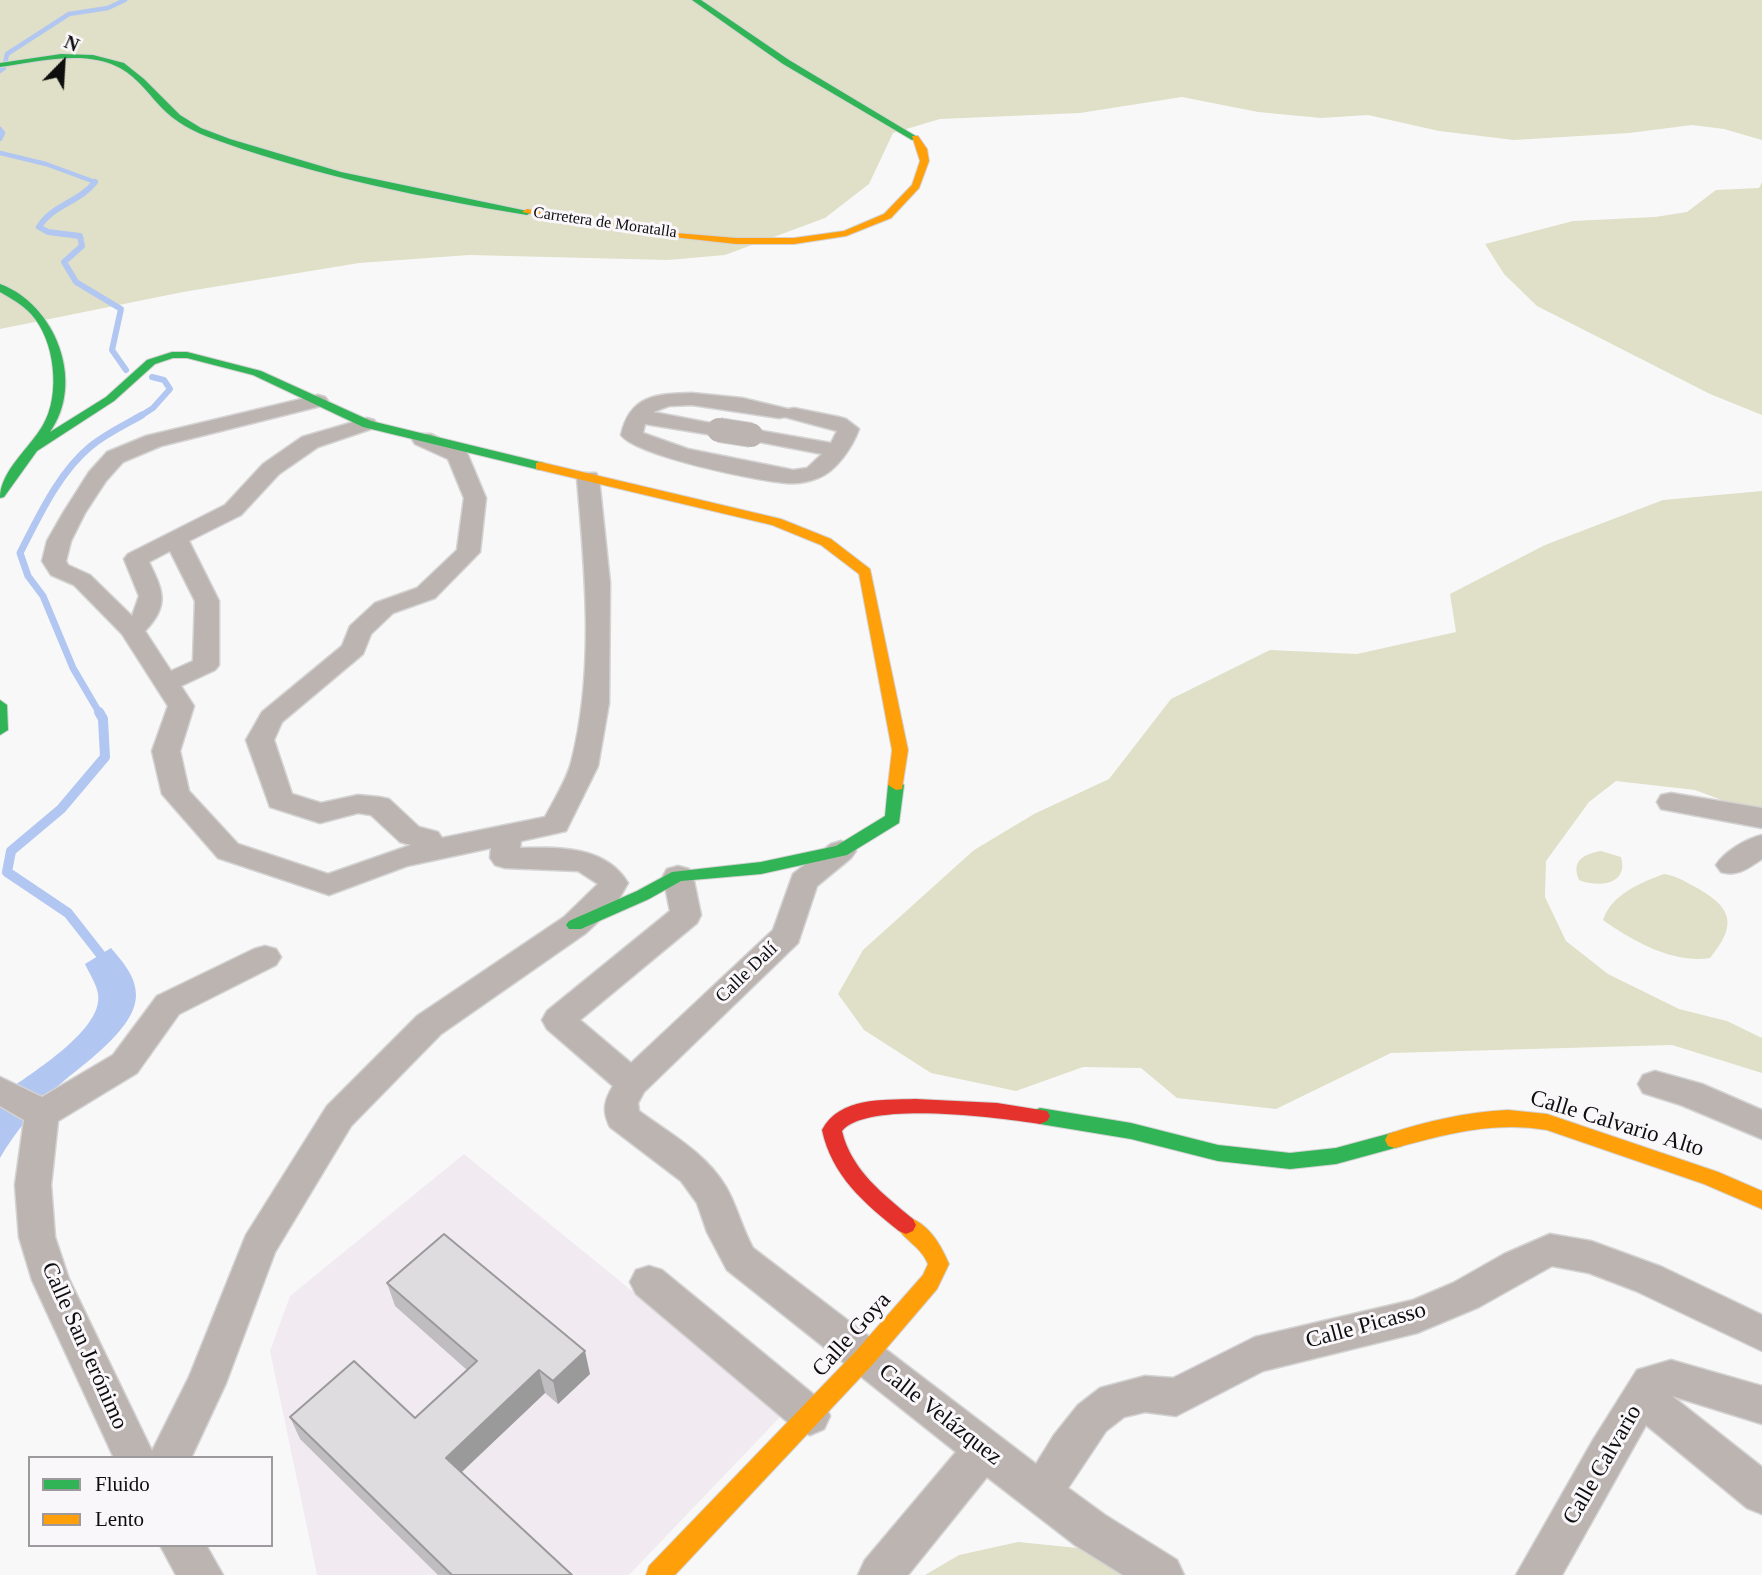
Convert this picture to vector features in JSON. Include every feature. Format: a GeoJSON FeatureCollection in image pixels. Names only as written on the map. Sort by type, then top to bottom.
{"type":"FeatureCollection","features":[{"type":"Feature","properties":{"kind":"main road","name":"Carretera de Moratalla"},"geometry":{"type":"LineString","coordinates":[[0,65],[85,58],[124,65],[178,120],[234,143],[370,182],[515,210],[694,236],[777,241],[841,234],[870,226],[897,211],[911,195],[924,167],[924,150],[920,143],[898,127],[782,61],[695,0]]}},
{"type":"Feature","properties":{"kind":"main road"},"geometry":{"type":"LineString","coordinates":[[0,287],[40,319],[51,341],[57,365],[59,396],[49,426],[0,494]]}},
{"type":"Feature","properties":{"kind":"main road"},"geometry":{"type":"LineString","coordinates":[[32,449],[110,399],[151,362],[172,355],[187,355],[257,373],[367,424],[776,522],[826,542],[865,572],[900,750],[893,818],[841,850],[761,868],[678,876],[643,895],[575,925]]}},
{"type":"Feature","properties":{"kind":"main road"},"geometry":{"type":"LineString","coordinates":[[0,705],[0,730]]}},
{"type":"Feature","properties":{"kind":"main road","name":"Calle Calvario Alto"},"geometry":{"type":"LineString","coordinates":[[845,1116],[883,1108],[1000,1110],[1131,1131],[1217,1153],[1290,1161],[1336,1156],[1496,1116],[1521,1116],[1547,1122],[1711,1178],[1762,1200]]}},
{"type":"Feature","properties":{"kind":"main road","name":"Calle Goya"},"geometry":{"type":"LineString","coordinates":[[658,1575],[865,1357],[930,1282],[939,1264],[930,1244],[870,1196],[837,1152],[832,1130],[845,1116]]}},
{"type":"Feature","properties":{"kind":"street"},"geometry":{"type":"LineString","coordinates":[[655,446],[698,399]]}},
{"type":"Feature","properties":{"kind":"street"},"geometry":{"type":"LineString","coordinates":[[698,399],[755,408],[839,423],[848,429],[836,450],[817,472],[801,477],[776,475],[655,446],[632,435],[631,426],[638,416],[652,404],[662,400],[698,399]]}},
{"type":"Feature","properties":{"kind":"street"},"geometry":{"type":"LineString","coordinates":[[318,401],[154,440],[125,452],[107,464],[65,529],[54,553],[54,561],[59,570],[82,580],[132,630],[181,706],[166,751],[176,794],[228,851],[329,885],[401,858],[556,824],[584,766],[596,703],[598,583],[588,478]]}},
{"type":"Feature","properties":{"kind":"street"},"geometry":{"type":"LineString","coordinates":[[712,460],[755,408]]}},
{"type":"Feature","properties":{"kind":"street"},"geometry":{"type":"LineString","coordinates":[[638,416],[836,450]]}},
{"type":"Feature","properties":{"kind":"street"},"geometry":{"type":"LineString","coordinates":[[776,475],[819,419]]}},
{"type":"Feature","properties":{"kind":"street"},"geometry":{"type":"LineString","coordinates":[[132,630],[148,615],[152,594],[136,559],[233,510],[271,469],[310,442],[367,424]]}},
{"type":"Feature","properties":{"kind":"street"},"geometry":{"type":"LineString","coordinates":[[418,436],[457,455],[475,498],[468,552],[426,593],[384,608],[359,631],[354,649],[271,718],[260,740],[280,800],[320,813],[358,804],[379,806],[410,835],[428,839],[434,850]]}},
{"type":"Feature","properties":{"kind":"street"},"geometry":{"type":"LineString","coordinates":[[165,683],[206,664],[207,601],[176,539]]}},
{"type":"Feature","properties":{"kind":"street"},"geometry":{"type":"LineString","coordinates":[[1671,802],[1762,818]]}},
{"type":"Feature","properties":{"kind":"street"},"geometry":{"type":"LineString","coordinates":[[171,1456],[206,1383],[258,1246],[339,1116],[429,1025],[575,925],[604,898],[613,883],[609,874],[594,864],[571,860],[505,858],[507,835]]}},
{"type":"Feature","properties":{"kind":"street"},"geometry":{"type":"LineString","coordinates":[[1731,865],[1762,845]]}},
{"type":"Feature","properties":{"kind":"street","name":"Calle Dalí"},"geometry":{"type":"LineString","coordinates":[[632,1083],[787,935],[804,881],[841,850]]}},
{"type":"Feature","properties":{"kind":"street"},"geometry":{"type":"LineString","coordinates":[[632,1083],[558,1020],[686,915],[678,876]]}},
{"type":"Feature","properties":{"kind":"street"},"geometry":{"type":"LineString","coordinates":[[21,1101],[125,1064],[168,1005],[265,957]]}},
{"type":"Feature","properties":{"kind":"street","name":"Calle Velázquez"},"geometry":{"type":"LineString","coordinates":[[632,1083],[621,1102],[622,1117],[694,1171],[712,1197],[725,1232],[740,1259],[1041,1494],[1090,1530],[1162,1575]]}},
{"type":"Feature","properties":{"kind":"street"},"geometry":{"type":"LineString","coordinates":[[1655,1084],[1690,1094],[1762,1125]]}},
{"type":"Feature","properties":{"kind":"street","name":"Calle San Jerónimo"},"geometry":{"type":"LineString","coordinates":[[21,1101],[33,1185],[37,1237],[51,1280],[134,1456]]}},
{"type":"Feature","properties":{"kind":"street","name":"Calle Picasso"},"geometry":{"type":"LineString","coordinates":[[1041,1494],[1068,1449],[1092,1418],[1114,1401],[1146,1394],[1176,1397],[1255,1355],[1417,1316],[1466,1295],[1517,1265],[1550,1250],[1591,1257],[1649,1279],[1762,1334]]}},
{"type":"Feature","properties":{"kind":"street"},"geometry":{"type":"LineString","coordinates":[[649,1282],[810,1416]]}},
{"type":"Feature","properties":{"kind":"street","name":"Calle Calvario"},"geometry":{"type":"LineString","coordinates":[[1538,1575],[1574,1517],[1613,1440],[1651,1382],[1671,1378],[1762,1405]]}},
{"type":"Feature","properties":{"kind":"street"},"geometry":{"type":"LineString","coordinates":[[1641,1398],[1685,1429],[1762,1494]]}},
{"type":"Feature","properties":{"kind":"street"},"geometry":{"type":"LineString","coordinates":[[880,1575],[985,1449]]}},
{"type":"Feature","properties":{"kind":"street"},"geometry":{"type":"LineString","coordinates":[[182,1547],[201,1575]]}},
{"type":"Feature","properties":{"kind":"shaded area"},"geometry":{"type":"Polygon","coordinates":[[[464,1154],[783,1414],[629,1575],[317,1575],[270,1351],[290,1296],[464,1154]]]}},
{"type":"Feature","properties":{"kind":"green space"},"geometry":{"type":"Polygon","coordinates":[[[0,0],[1762,0],[1762,140],[1724,129],[1692,125],[1629,133],[1514,140],[1439,131],[1368,115],[1321,118],[1258,112],[1182,97],[1080,113],[940,119],[893,133],[869,184],[825,218],[725,255],[668,260],[469,255],[359,263],[183,292],[0,329],[0,0]]]}},
{"type":"Feature","properties":{"kind":"green space"},"geometry":{"type":"Polygon","coordinates":[[[1762,182],[1762,415],[1710,394],[1537,306],[1504,274],[1485,244],[1573,221],[1655,217],[1687,212],[1716,190],[1759,188],[1762,182]]]}},
{"type":"Feature","properties":{"kind":"green space"},"geometry":{"type":"Polygon","coordinates":[[[1762,491],[1762,815],[1695,790],[1616,781],[1589,802],[1546,861],[1545,897],[1566,941],[1608,974],[1679,1009],[1727,1021],[1762,1038],[1762,1073],[1672,1045],[1391,1053],[1276,1109],[1177,1098],[1141,1068],[1083,1067],[1016,1091],[931,1073],[864,1030],[838,994],[863,950],[974,850],[1034,814],[1109,779],[1171,699],[1270,650],[1357,654],[1456,632],[1450,594],[1545,545],[1663,500],[1762,491]]]}},
{"type":"Feature","properties":{"kind":"green space"},"geometry":{"type":"Polygon","coordinates":[[[1601,851],[1621,857],[1620,874],[1616,879],[1603,884],[1579,880],[1577,868],[1580,860],[1584,856],[1601,851]]]}},
{"type":"Feature","properties":{"kind":"green space"},"geometry":{"type":"Polygon","coordinates":[[[1664,874],[1699,889],[1725,912],[1727,928],[1710,958],[1682,958],[1668,954],[1640,943],[1603,920],[1620,896],[1664,874]]]}},
{"type":"Feature","properties":{"kind":"green space"},"geometry":{"type":"Polygon","coordinates":[[[1018,1542],[1078,1548],[1138,1575],[925,1575],[959,1555],[1018,1542]]]}},
{"type":"Feature","properties":{"kind":"water"},"geometry":{"type":"Polygon","coordinates":[[[111,948],[134,981],[134,1008],[117,1034],[41,1103],[0,1158],[0,1096],[44,1065],[89,1023],[97,1008],[98,994],[85,964],[111,948]]]}},
{"type":"Feature","properties":{"kind":"building"},"geometry":{"type":"Polygon","coordinates":[[[444,1234],[585,1351],[553,1381],[539,1370],[446,1458],[572,1575],[452,1575],[290,1417],[354,1361],[415,1418],[477,1361],[387,1283],[444,1234]]]}},
{"type":"Feature","properties":{"kind":"waterway"},"geometry":{"type":"LineString","coordinates":[[0,71],[4,68],[7,54],[69,14],[108,8],[125,0]]}},
{"type":"Feature","properties":{"kind":"waterway"},"geometry":{"type":"LineString","coordinates":[[0,129],[3,133],[0,139]]}},
{"type":"Feature","properties":{"kind":"waterway"},"geometry":{"type":"LineString","coordinates":[[0,153],[46,164],[95,182]]}},
{"type":"Feature","properties":{"kind":"waterway"},"geometry":{"type":"LineString","coordinates":[[95,182],[89,189],[51,214],[39,227],[48,232],[80,236],[82,246],[64,262],[76,282],[121,309],[112,350],[126,370]]}},
{"type":"Feature","properties":{"kind":"waterway"},"geometry":{"type":"LineString","coordinates":[[139,417],[153,408],[170,389],[164,380],[152,377]]}},
{"type":"Feature","properties":{"kind":"waterway"},"geometry":{"type":"LineString","coordinates":[[100,714],[73,668],[43,596],[28,576],[20,553],[51,495],[69,468],[103,437],[142,415]]}},
{"type":"Feature","properties":{"kind":"waterway"},"geometry":{"type":"LineString","coordinates":[[99,712],[103,719],[105,757],[61,809],[11,851],[7,872],[68,913],[108,964]]}},
{"type":"Feature","properties":{"kind":"traffic: fast"},"geometry":{"type":"LineString","coordinates":[[696,0],[786,62],[915,138]]}},
{"type":"Feature","properties":{"kind":"traffic: fast"},"geometry":{"type":"LineString","coordinates":[[0,65],[77,56],[107,60],[135,74],[184,122],[220,138],[301,164],[376,183],[527,212]]}},
{"type":"Feature","properties":{"kind":"traffic: fast"},"geometry":{"type":"LineString","coordinates":[[0,287],[28,305],[45,325],[56,352],[59,381],[50,424],[0,494]]}},
{"type":"Feature","properties":{"kind":"traffic: fast"},"geometry":{"type":"LineString","coordinates":[[32,449],[110,399],[151,362],[172,355],[187,355],[257,373],[367,424],[540,466]]}},
{"type":"Feature","properties":{"kind":"traffic: fast"},"geometry":{"type":"LineString","coordinates":[[0,705],[0,730]]}},
{"type":"Feature","properties":{"kind":"traffic: fast"},"geometry":{"type":"LineString","coordinates":[[575,925],[643,895],[678,876],[761,868],[841,851],[893,819],[896,785]]}},
{"type":"Feature","properties":{"kind":"traffic: fast"},"geometry":{"type":"LineString","coordinates":[[1040,1116],[1131,1131],[1218,1153],[1290,1161],[1336,1156],[1395,1140]]}},
{"type":"Feature","properties":{"kind":"traffic: slow"},"geometry":{"type":"LineString","coordinates":[[527,212],[676,236],[736,241],[794,241],[846,233],[888,216],[916,186],[922,173],[924,155],[915,138]]}},
{"type":"Feature","properties":{"kind":"traffic: slow"},"geometry":{"type":"LineString","coordinates":[[540,466],[776,522],[826,542],[865,572],[900,750],[896,785]]}},
{"type":"Feature","properties":{"kind":"traffic: slow"},"geometry":{"type":"LineString","coordinates":[[1395,1140],[1470,1121],[1508,1118],[1547,1122],[1711,1178],[1762,1200]]}},
{"type":"Feature","properties":{"kind":"traffic: slow"},"geometry":{"type":"LineString","coordinates":[[658,1575],[865,1357],[930,1282],[939,1264],[930,1244],[906,1225]]}},
{"type":"Feature","properties":{"kind":"traffic: jam"},"geometry":{"type":"LineString","coordinates":[[906,1225],[870,1196],[837,1152],[832,1130],[843,1118],[866,1110],[915,1106],[970,1108],[1040,1116]]}}]}
